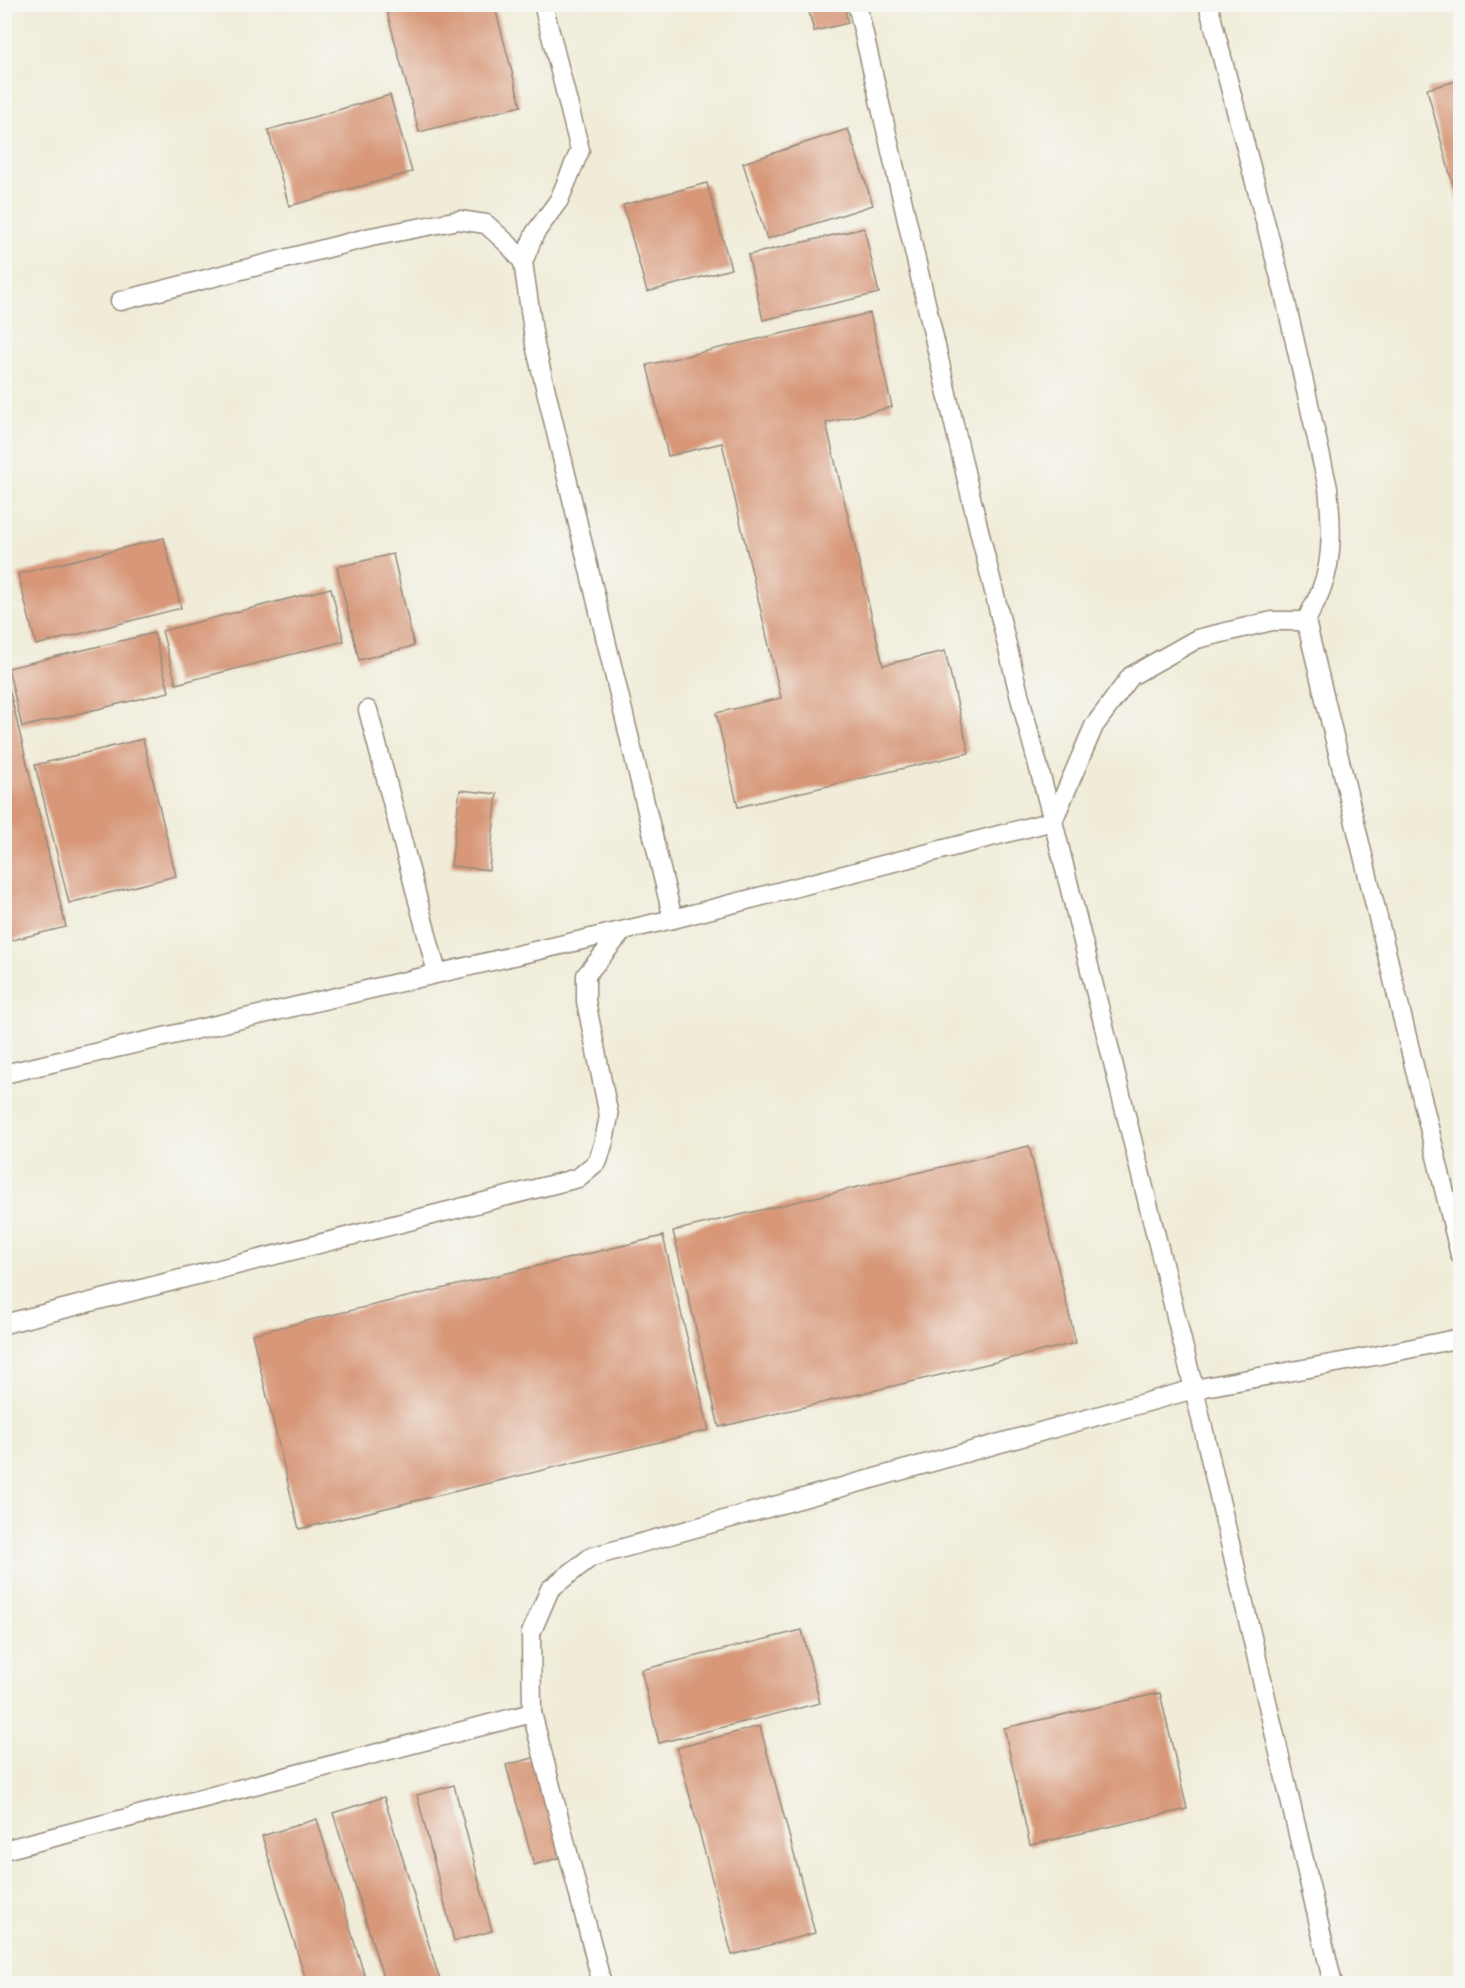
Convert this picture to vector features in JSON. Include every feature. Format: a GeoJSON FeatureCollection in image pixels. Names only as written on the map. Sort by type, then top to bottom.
{"type":"FeatureCollection","features":[{"type":"Feature","properties":{"kind":"lane"},"geometry":{"type":"LineString","coordinates":[[543,4],[580,150],[559,200],[535,233],[523,262],[535,345],[673,919]]}},
{"type":"Feature","properties":{"kind":"lane"},"geometry":{"type":"LineString","coordinates":[[856,4],[974,512],[1194,1389],[1333,1983]]}},
{"type":"Feature","properties":{"kind":"lane"},"geometry":{"type":"LineString","coordinates":[[1208,4],[1282,289],[1328,488],[1331,542],[1323,585],[1306,621],[1461,1255]]}},
{"type":"Feature","properties":{"kind":"lane"},"geometry":{"type":"LineString","coordinates":[[120,301],[371,237],[459,220],[486,224],[509,245],[523,262]]}},
{"type":"Feature","properties":{"kind":"lane"},"geometry":{"type":"LineString","coordinates":[[1053,821],[1094,726],[1131,676],[1197,639],[1257,623],[1306,621]]}},
{"type":"Feature","properties":{"kind":"lane"},"geometry":{"type":"LineString","coordinates":[[368,710],[437,973]]}},
{"type":"Feature","properties":{"kind":"lane"},"geometry":{"type":"LineString","coordinates":[[4,1074],[673,919],[1053,821]]}},
{"type":"Feature","properties":{"kind":"lane"},"geometry":{"type":"LineString","coordinates":[[4,1324],[578,1178],[598,1161],[609,1116],[586,1001],[586,975],[623,930]]}},
{"type":"Feature","properties":{"kind":"lane"},"geometry":{"type":"LineString","coordinates":[[602,1983],[532,1713],[531,1633],[550,1589],[591,1557],[1194,1389],[1461,1338]]}},
{"type":"Feature","properties":{"kind":"lane"},"geometry":{"type":"LineString","coordinates":[[4,1850],[532,1713]]}},
{"type":"Feature","properties":{"kind":"building"},"geometry":{"type":"Polygon","coordinates":[[[385,4],[494,4],[521,106],[419,132],[385,4]]]}},
{"type":"Feature","properties":{"kind":"building"},"geometry":{"type":"Polygon","coordinates":[[[807,4],[844,4],[848,23],[814,31],[807,4]]]}},
{"type":"Feature","properties":{"kind":"building"},"geometry":{"type":"Polygon","coordinates":[[[1460,80],[1460,211],[1427,89],[1460,80]]]}},
{"type":"Feature","properties":{"kind":"building"},"geometry":{"type":"Polygon","coordinates":[[[390,95],[412,172],[289,206],[268,130],[390,95]]]}},
{"type":"Feature","properties":{"kind":"building"},"geometry":{"type":"Polygon","coordinates":[[[848,129],[873,205],[767,239],[743,163],[848,129]]]}},
{"type":"Feature","properties":{"kind":"building"},"geometry":{"type":"Polygon","coordinates":[[[707,183],[731,269],[647,292],[623,205],[707,183]]]}},
{"type":"Feature","properties":{"kind":"building"},"geometry":{"type":"Polygon","coordinates":[[[864,228],[879,293],[763,320],[748,255],[864,228]]]}},
{"type":"Feature","properties":{"kind":"building"},"geometry":{"type":"Polygon","coordinates":[[[870,313],[892,407],[826,423],[883,665],[945,651],[969,753],[738,807],[716,713],[781,698],[722,443],[668,456],[647,365],[870,313]]]}},
{"type":"Feature","properties":{"kind":"building"},"geometry":{"type":"Polygon","coordinates":[[[164,538],[181,608],[36,645],[18,574],[164,538]]]}},
{"type":"Feature","properties":{"kind":"building"},"geometry":{"type":"Polygon","coordinates":[[[393,554],[414,646],[359,660],[337,567],[393,554]]]}},
{"type":"Feature","properties":{"kind":"building"},"geometry":{"type":"Polygon","coordinates":[[[331,588],[344,641],[176,684],[162,631],[331,588]]]}},
{"type":"Feature","properties":{"kind":"building"},"geometry":{"type":"Polygon","coordinates":[[[154,633],[169,692],[22,727],[8,668],[154,633]]]}},
{"type":"Feature","properties":{"kind":"building"},"geometry":{"type":"Polygon","coordinates":[[[4,667],[66,927],[4,942],[4,667]]]}},
{"type":"Feature","properties":{"kind":"building"},"geometry":{"type":"Polygon","coordinates":[[[143,739],[176,876],[69,903],[35,765],[143,739]]]}},
{"type":"Feature","properties":{"kind":"building"},"geometry":{"type":"Polygon","coordinates":[[[460,790],[497,794],[489,870],[451,866],[460,790]]]}},
{"type":"Feature","properties":{"kind":"building"},"geometry":{"type":"Polygon","coordinates":[[[1029,1146],[1076,1343],[719,1427],[673,1231],[1029,1146]]]}},
{"type":"Feature","properties":{"kind":"building"},"geometry":{"type":"Polygon","coordinates":[[[663,1236],[709,1430],[299,1529],[252,1334],[663,1236]]]}},
{"type":"Feature","properties":{"kind":"building"},"geometry":{"type":"Polygon","coordinates":[[[802,1630],[820,1703],[659,1743],[641,1670],[802,1630]]]}},
{"type":"Feature","properties":{"kind":"building"},"geometry":{"type":"Polygon","coordinates":[[[1160,1693],[1187,1809],[1030,1845],[1004,1728],[1160,1693]]]}},
{"type":"Feature","properties":{"kind":"building"},"geometry":{"type":"Polygon","coordinates":[[[760,1726],[815,1933],[732,1955],[677,1748],[760,1726]]]}},
{"type":"Feature","properties":{"kind":"building"},"geometry":{"type":"Polygon","coordinates":[[[541,1756],[568,1855],[534,1865],[506,1765],[541,1756]]]}},
{"type":"Feature","properties":{"kind":"building"},"geometry":{"type":"Polygon","coordinates":[[[454,1785],[492,1931],[454,1941],[417,1795],[454,1785]]]}},
{"type":"Feature","properties":{"kind":"building"},"geometry":{"type":"Polygon","coordinates":[[[384,1797],[441,1984],[385,1984],[333,1813],[384,1797]]]}},
{"type":"Feature","properties":{"kind":"building"},"geometry":{"type":"Polygon","coordinates":[[[317,1819],[367,1984],[307,1984],[262,1836],[317,1819]]]}}]}
